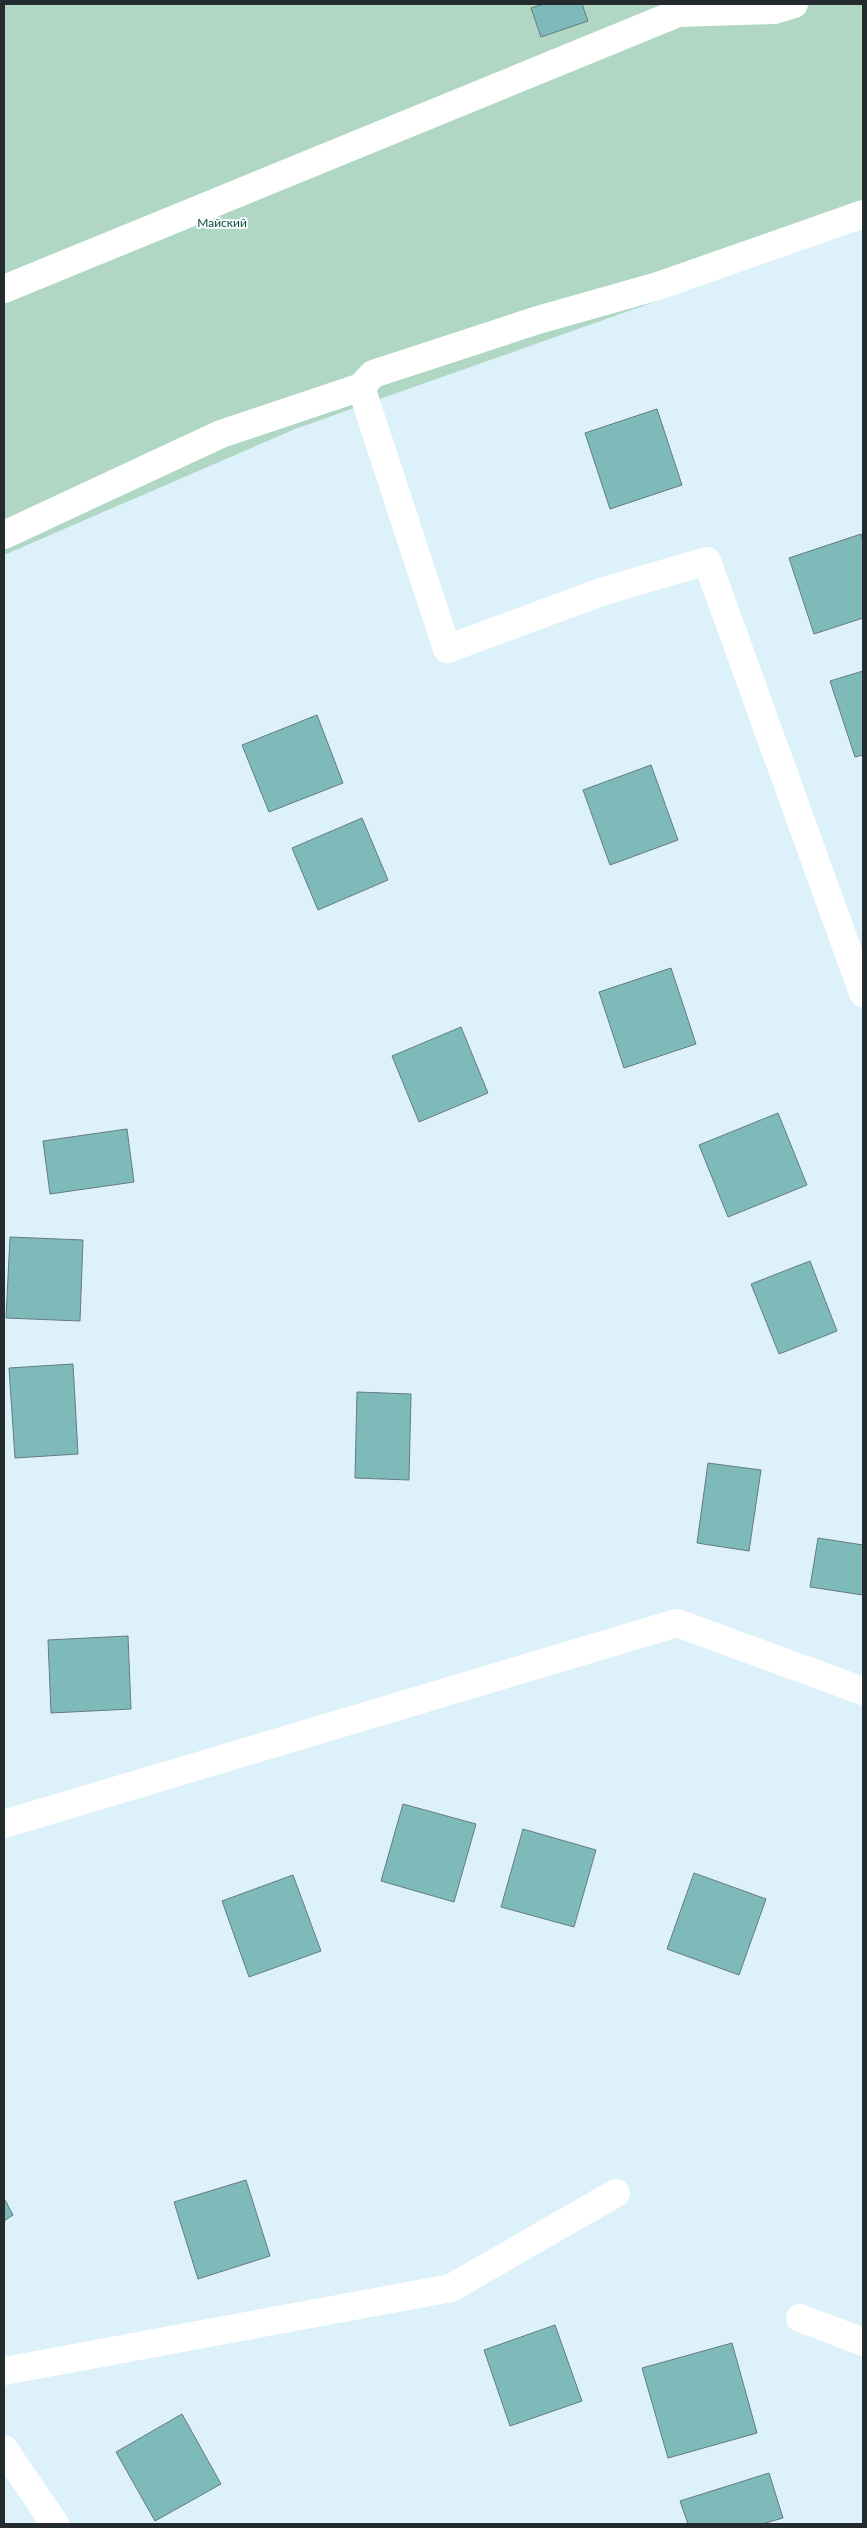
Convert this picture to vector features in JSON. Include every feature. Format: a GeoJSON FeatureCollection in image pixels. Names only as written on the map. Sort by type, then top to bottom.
{"type":"FeatureCollection","features":[{"type":"Feature","properties":{"kind":"lane"},"geometry":{"type":"LineString","coordinates":[[4,289],[677,8],[774,10],[794,4]]}},
{"type":"Feature","properties":{"kind":"lane"},"geometry":{"type":"LineString","coordinates":[[4,535],[221,434],[361,386],[373,374],[538,320],[658,286],[863,214]]}},
{"type":"Feature","properties":{"kind":"lane"},"geometry":{"type":"LineString","coordinates":[[361,386],[447,649],[604,591],[707,561],[863,993]]}},
{"type":"Feature","properties":{"kind":"lane"},"geometry":{"type":"LineString","coordinates":[[4,1824],[678,1623],[863,1690]]}},
{"type":"Feature","properties":{"kind":"lane"},"geometry":{"type":"LineString","coordinates":[[4,2371],[451,2288],[616,2193]]}},
{"type":"Feature","properties":{"kind":"lane"},"geometry":{"type":"LineString","coordinates":[[800,2318],[863,2342]]}},
{"type":"Feature","properties":{"kind":"lane"},"geometry":{"type":"LineString","coordinates":[[4,2449],[55,2524]]}},
{"type":"Feature","properties":{"kind":"green space","name":"Майский"},"geometry":{"type":"Polygon","coordinates":[[[4,4],[863,4],[863,228],[295,429],[4,555],[4,4]]]}},
{"type":"Feature","properties":{"kind":"building"},"geometry":{"type":"Polygon","coordinates":[[[544,4],[582,4],[588,21],[541,37],[531,8],[544,4]]]}},
{"type":"Feature","properties":{"kind":"building"},"geometry":{"type":"Polygon","coordinates":[[[657,409],[682,485],[610,509],[585,433],[657,409]]]}},
{"type":"Feature","properties":{"kind":"building"},"geometry":{"type":"Polygon","coordinates":[[[861,534],[863,541],[863,618],[814,634],[789,558],[861,534]]]}},
{"type":"Feature","properties":{"kind":"building"},"geometry":{"type":"Polygon","coordinates":[[[863,671],[863,755],[855,757],[830,681],[863,671]]]}},
{"type":"Feature","properties":{"kind":"building"},"geometry":{"type":"Polygon","coordinates":[[[317,715],[343,783],[269,812],[242,745],[317,715]]]}},
{"type":"Feature","properties":{"kind":"building"},"geometry":{"type":"Polygon","coordinates":[[[651,765],[678,840],[610,865],[583,790],[651,765]]]}},
{"type":"Feature","properties":{"kind":"building"},"geometry":{"type":"Polygon","coordinates":[[[362,818],[388,880],[318,910],[292,848],[362,818]]]}},
{"type":"Feature","properties":{"kind":"building"},"geometry":{"type":"Polygon","coordinates":[[[671,968],[696,1044],[624,1068],[599,992],[671,968]]]}},
{"type":"Feature","properties":{"kind":"building"},"geometry":{"type":"Polygon","coordinates":[[[461,1027],[488,1093],[419,1122],[392,1056],[461,1027]]]}},
{"type":"Feature","properties":{"kind":"building"},"geometry":{"type":"Polygon","coordinates":[[[778,1113],[807,1185],[728,1217],[699,1145],[778,1113]]]}},
{"type":"Feature","properties":{"kind":"building"},"geometry":{"type":"Polygon","coordinates":[[[127,1129],[134,1182],[50,1194],[43,1141],[127,1129]]]}},
{"type":"Feature","properties":{"kind":"building"},"geometry":{"type":"Polygon","coordinates":[[[10,1237],[83,1240],[80,1321],[6,1318],[10,1237]]]}},
{"type":"Feature","properties":{"kind":"building"},"geometry":{"type":"Polygon","coordinates":[[[810,1261],[837,1331],[779,1354],[751,1284],[810,1261]]]}},
{"type":"Feature","properties":{"kind":"building"},"geometry":{"type":"Polygon","coordinates":[[[73,1364],[78,1454],[15,1458],[9,1368],[73,1364]]]}},
{"type":"Feature","properties":{"kind":"building"},"geometry":{"type":"Polygon","coordinates":[[[357,1392],[411,1394],[409,1480],[355,1478],[357,1392]]]}},
{"type":"Feature","properties":{"kind":"building"},"geometry":{"type":"Polygon","coordinates":[[[708,1463],[761,1470],[749,1551],[697,1543],[708,1463]]]}},
{"type":"Feature","properties":{"kind":"building"},"geometry":{"type":"Polygon","coordinates":[[[818,1538],[863,1545],[863,1595],[810,1587],[818,1538]]]}},
{"type":"Feature","properties":{"kind":"building"},"geometry":{"type":"Polygon","coordinates":[[[128,1636],[131,1709],[51,1713],[48,1640],[128,1636]]]}},
{"type":"Feature","properties":{"kind":"building"},"geometry":{"type":"Polygon","coordinates":[[[403,1804],[476,1824],[454,1902],[381,1881],[403,1804]]]}},
{"type":"Feature","properties":{"kind":"building"},"geometry":{"type":"Polygon","coordinates":[[[523,1829],[596,1850],[574,1927],[501,1907],[523,1829]]]}},
{"type":"Feature","properties":{"kind":"building"},"geometry":{"type":"Polygon","coordinates":[[[694,1873],[766,1899],[739,1975],[667,1949],[694,1873]]]}},
{"type":"Feature","properties":{"kind":"building"},"geometry":{"type":"Polygon","coordinates":[[[293,1875],[321,1951],[249,1977],[222,1901],[293,1875]]]}},
{"type":"Feature","properties":{"kind":"building"},"geometry":{"type":"Polygon","coordinates":[[[246,2180],[270,2256],[198,2279],[174,2202],[246,2180]]]}},
{"type":"Feature","properties":{"kind":"building"},"geometry":{"type":"Polygon","coordinates":[[[4,2198],[13,2215],[4,2221],[4,2198]]]}},
{"type":"Feature","properties":{"kind":"building"},"geometry":{"type":"Polygon","coordinates":[[[555,2325],[582,2401],[510,2426],[484,2350],[555,2325]]]}},
{"type":"Feature","properties":{"kind":"building"},"geometry":{"type":"Polygon","coordinates":[[[732,2343],[757,2433],[668,2458],[642,2368],[732,2343]]]}},
{"type":"Feature","properties":{"kind":"building"},"geometry":{"type":"Polygon","coordinates":[[[182,2414],[221,2484],[155,2521],[116,2452],[182,2414]]]}},
{"type":"Feature","properties":{"kind":"building"},"geometry":{"type":"Polygon","coordinates":[[[769,2473],[783,2518],[762,2524],[688,2524],[680,2501],[769,2473]]]}}]}
